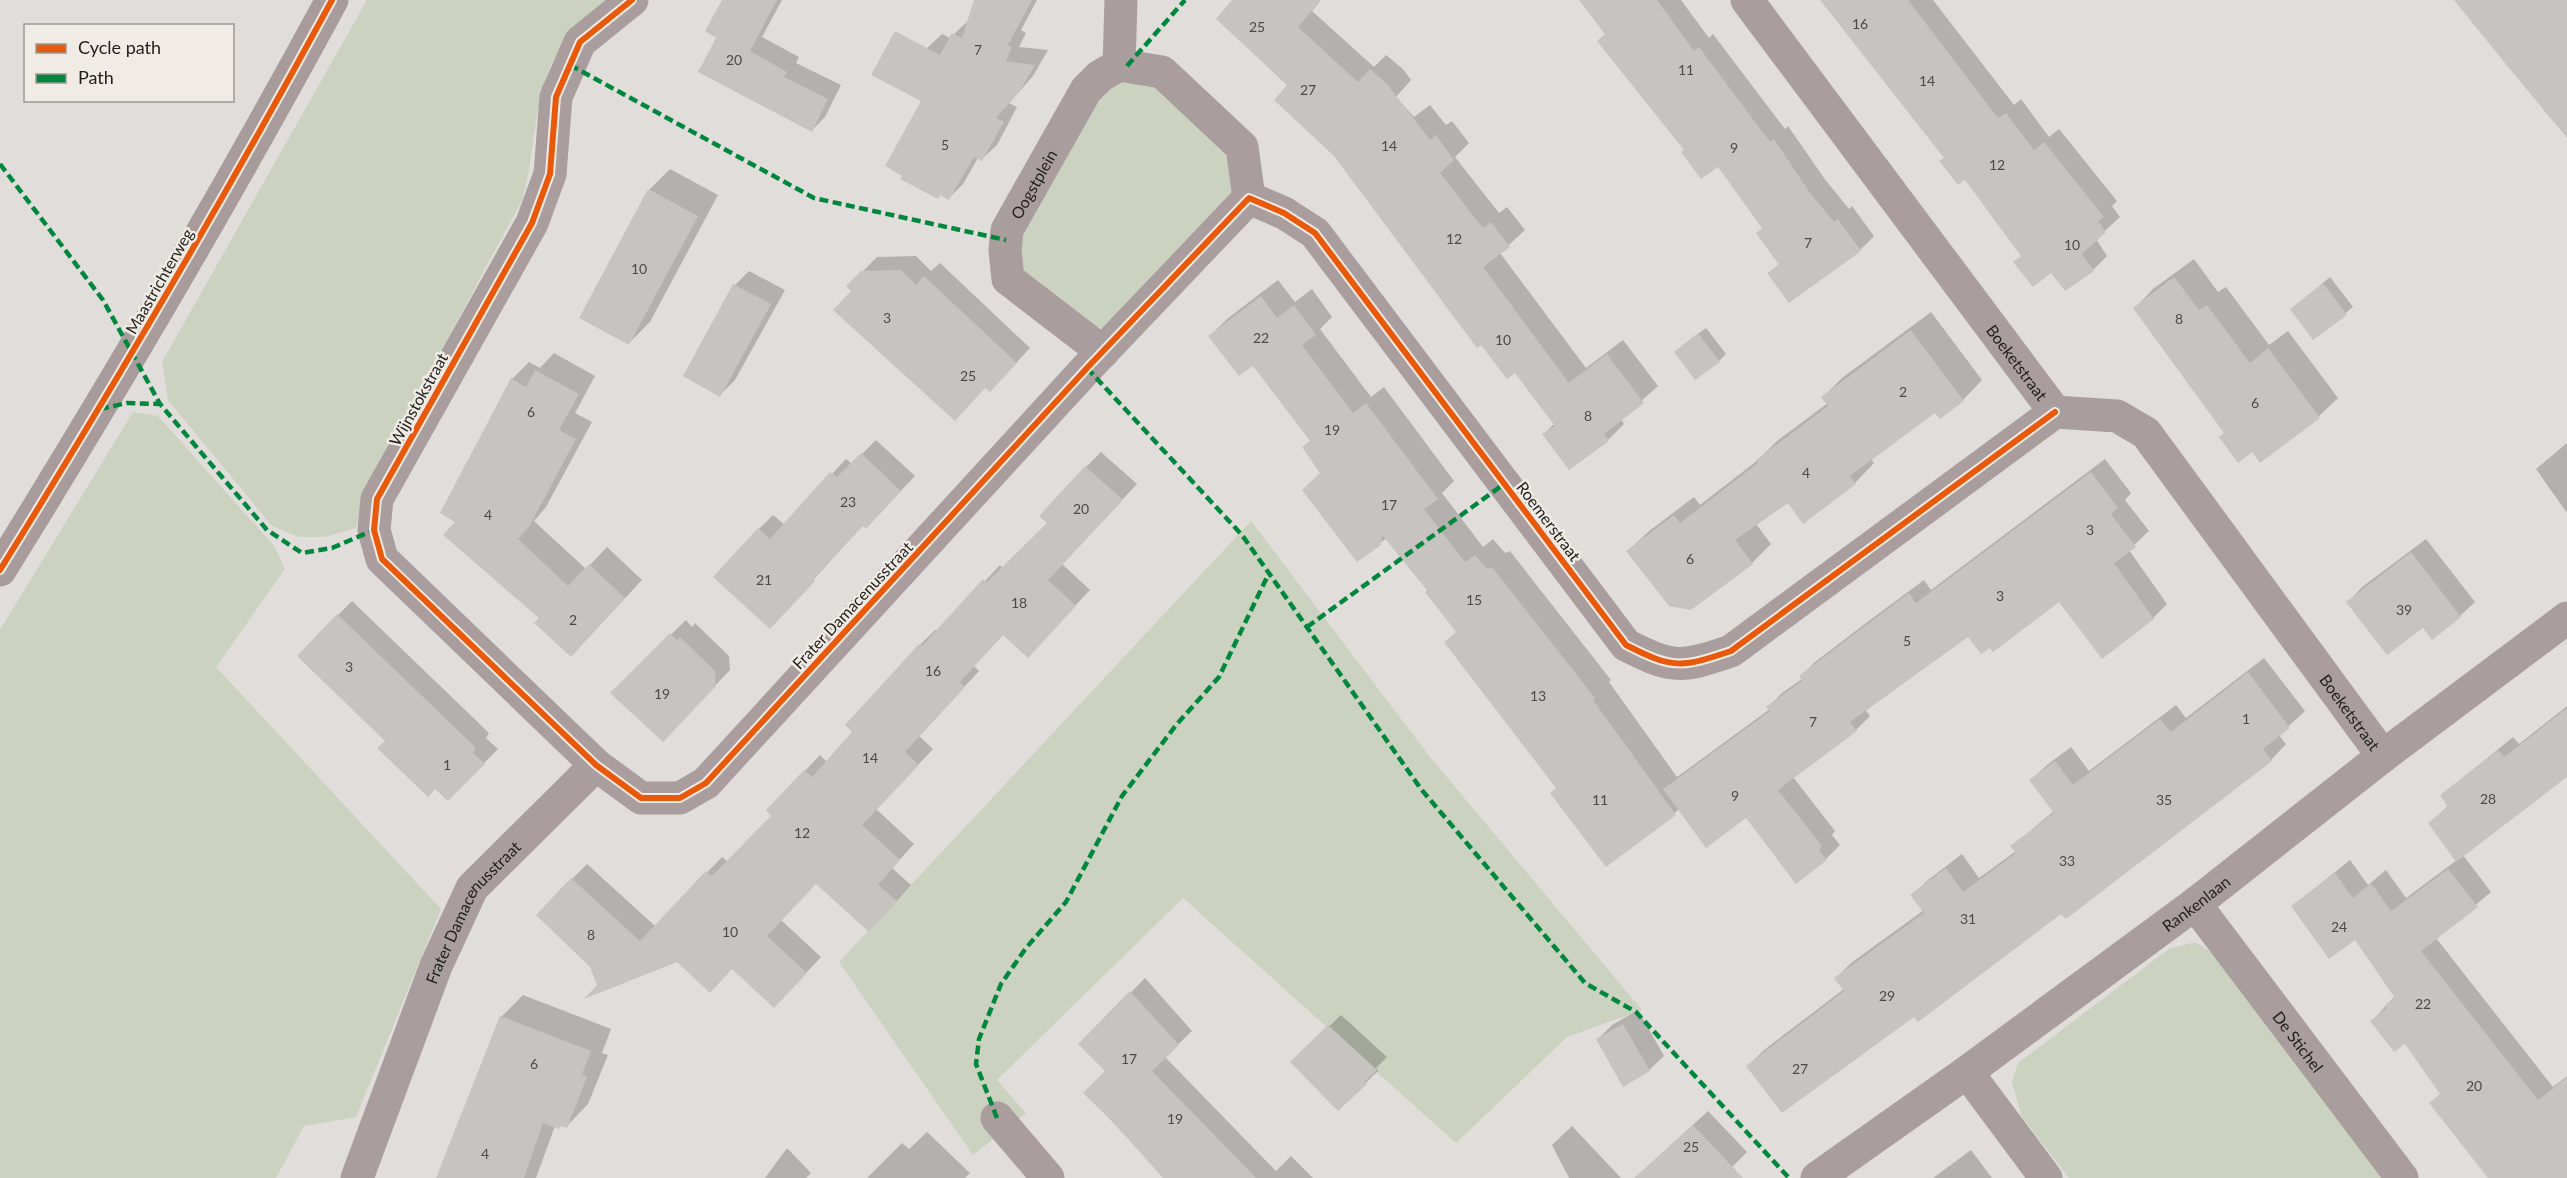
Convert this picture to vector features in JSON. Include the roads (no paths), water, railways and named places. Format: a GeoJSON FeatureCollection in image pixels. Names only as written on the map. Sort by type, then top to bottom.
{"type":"FeatureCollection","features":[{"type":"Feature","properties":{"kind":"main road","name":"Maastrichterweg"},"geometry":{"type":"LineString","coordinates":[[0,570],[132,355],[256,140],[332,0]]}},
{"type":"Feature","properties":{"kind":"street","name":"Wijnstokstraat"},"geometry":{"type":"LineString","coordinates":[[596,765],[382,559],[374,530],[377,499],[532,223],[550,174],[556,97],[580,42],[632,0]]}},
{"type":"Feature","properties":{"kind":"street"},"geometry":{"type":"LineString","coordinates":[[1102,352],[1249,198],[1242,147],[1162,72],[1119,65],[1121,0]]}},
{"type":"Feature","properties":{"kind":"street","name":"Boeketstraat"},"geometry":{"type":"LineString","coordinates":[[1748,0],[2055,412],[2116,416],[2146,433],[2383,756]]}},
{"type":"Feature","properties":{"kind":"street","name":"Oogstplein"},"geometry":{"type":"LineString","coordinates":[[1102,352],[1008,279],[1005,250],[1007,230],[1086,90],[1100,76],[1119,65]]}},
{"type":"Feature","properties":{"kind":"street","name":"Roemerstraat"},"geometry":{"type":"LineString","coordinates":[[1249,198],[1284,213],[1315,233],[1626,645],[1660,662],[1694,664],[1731,651],[2055,412]]}},
{"type":"Feature","properties":{"kind":"street","name":"Frater Damacenusstraat"},"geometry":{"type":"LineString","coordinates":[[357,1178],[436,966],[472,888],[596,765],[641,798],[680,798],[706,783],[1102,352]]}},
{"type":"Feature","properties":{"kind":"street","name":"Rankenlaan"},"geometry":{"type":"LineString","coordinates":[[1817,1178],[1967,1072],[2195,904],[2383,756],[2567,618]]}},
{"type":"Feature","properties":{"kind":"street","name":"De Stichel"},"geometry":{"type":"LineString","coordinates":[[2195,904],[2402,1178]]}},
{"type":"Feature","properties":{"kind":"street"},"geometry":{"type":"LineString","coordinates":[[1967,1072],[2046,1178]]}},
{"type":"Feature","properties":{"kind":"street"},"geometry":{"type":"LineString","coordinates":[[997,1119],[1048,1178]]}}]}
